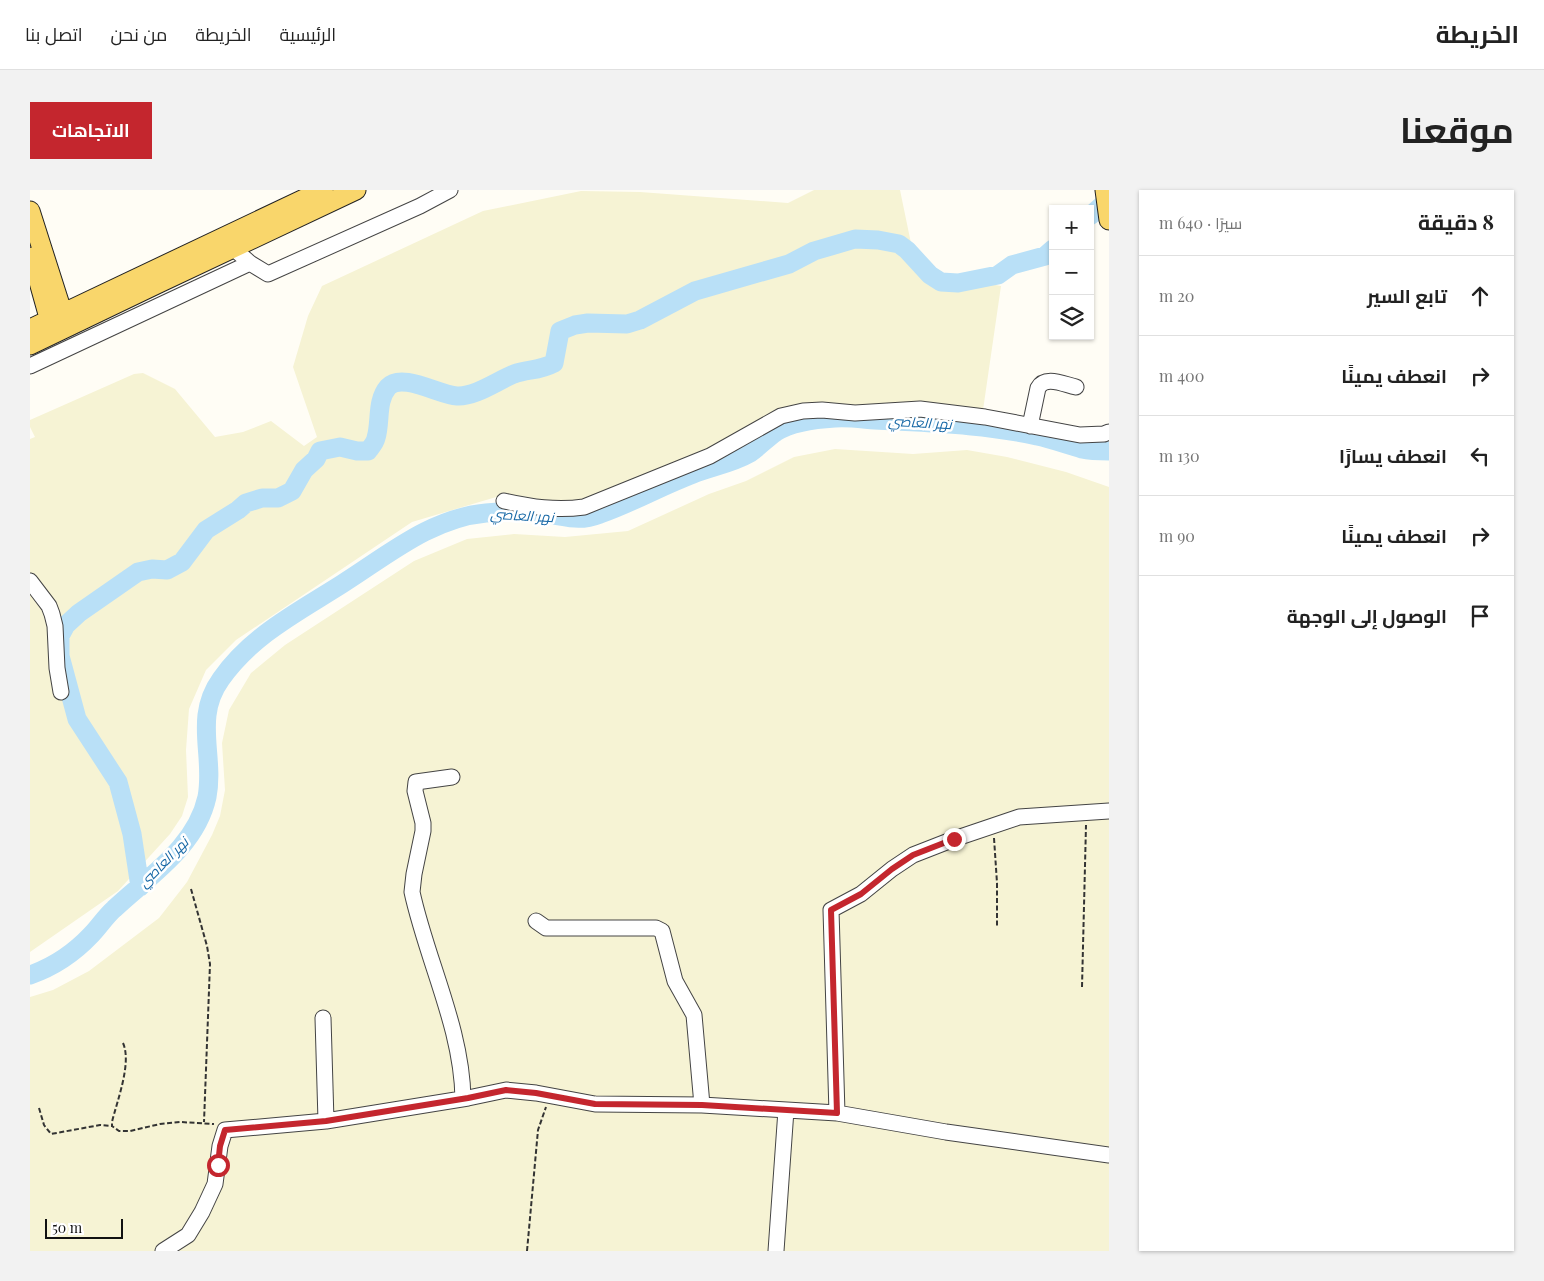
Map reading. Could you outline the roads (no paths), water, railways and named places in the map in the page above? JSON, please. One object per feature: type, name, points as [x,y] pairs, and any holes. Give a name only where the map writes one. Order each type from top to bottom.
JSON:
[{"type":"main road","points":[[30,330],[58,324],[233,248],[356,190]]},
{"type":"main road","points":[[1105,190],[1108,216]]},
{"type":"main road","points":[[30,345],[58,324],[311,192]]},
{"type":"main road","points":[[30,211],[58,324]]},
{"type":"main road","points":[[30,251],[58,324]]},
{"type":"street","points":[[233,248],[250,263],[268,274],[420,206],[450,190]]},
{"type":"street","points":[[30,366],[250,263]]},
{"type":"street","points":[[1030,426],[1038,388],[1041,383],[1047,380],[1076,387]]},
{"type":"street","points":[[504,501],[562,510],[584,507],[710,456],[781,416],[803,411],[822,410],[855,413],[920,409],[951,412],[1080,435],[1109,432]]},
{"type":"street","points":[[30,581],[49,606],[52,614],[55,626],[56,668],[61,692]]},
{"type":"street","points":[[452,777],[416,782],[415,791],[423,823],[412,892],[459,1052],[463,1080],[463,1099]]},
{"type":"street","points":[[837,1113],[831,910],[861,894],[913,855],[994,826],[1020,817],[1109,811]]},
{"type":"street","points":[[536,922],[546,928],[656,928],[662,931],[675,981],[694,1015],[702,1105]]},
{"type":"street","points":[[323,1018],[326,1121]]},
{"type":"street","points":[[162,1251],[188,1235],[202,1212],[215,1184],[220,1146],[225,1130],[326,1121],[463,1099],[506,1090],[536,1093],[595,1104],[702,1105],[837,1113],[946,1132],[1109,1156]]},
{"type":"street","points":[[776,1251],[786,1110]]},
{"type":"waterway","points":[[1094,212],[1109,199]]},
{"type":"waterway","points":[[140,887],[132,834],[118,782],[77,719],[60,656],[60,636],[66,625],[79,613],[138,572],[152,569],[167,570],[182,562],[206,530],[246,503],[262,498],[278,498],[292,491],[304,470],[316,459],[320,451],[340,447],[357,451],[368,451],[375,440],[382,399],[388,387],[394,383],[402,382],[449,395],[464,396],[471,394],[514,374],[554,363],[560,331],[575,325],[588,323],[627,324],[640,320],[695,291],[789,264],[814,251],[855,239],[878,240],[899,244],[930,275],[941,282],[958,283],[998,275],[1012,265],[1045,256],[1052,250]]},
{"type":"waterway","name":"نهر العاصي","points":[[30,975],[55,964],[78,948],[111,912],[170,859],[193,831],[207,797],[209,781],[206,722],[208,708],[221,679],[233,663],[261,637],[293,615],[393,550],[428,530],[466,516],[494,512],[532,512],[586,518],[612,510],[700,471],[743,456],[753,451],[782,429],[797,423],[820,419],[850,418],[977,426],[1037,436],[1085,450],[1109,451]]}]
